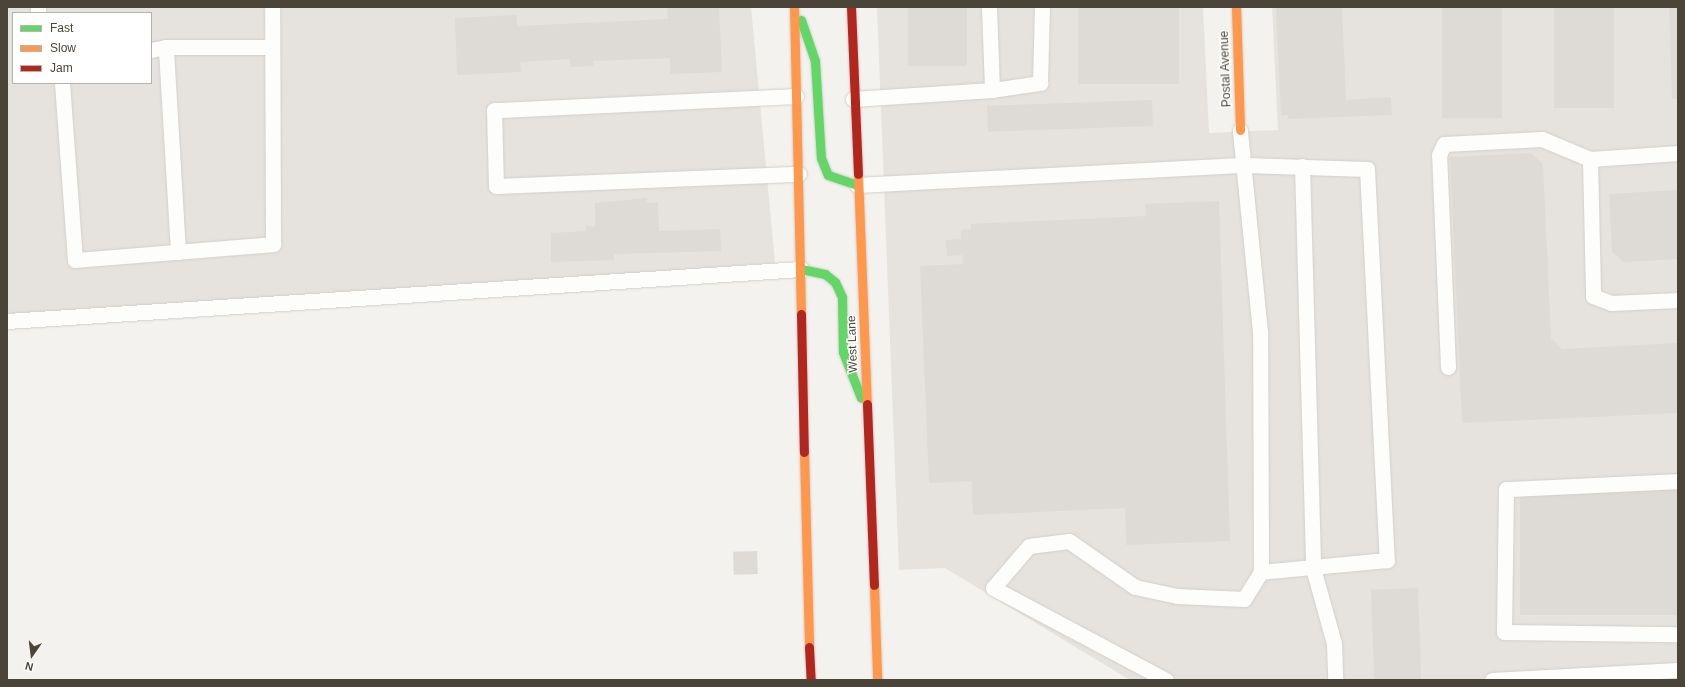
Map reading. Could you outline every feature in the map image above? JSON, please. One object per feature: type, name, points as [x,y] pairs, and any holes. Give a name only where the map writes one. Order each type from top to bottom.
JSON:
[{"type":"main road","points":[[795,7],[809,647],[811,680]]},
{"type":"main road","points":[[795,7],[815,61],[821,158],[828,175],[834,179],[857,185]]},
{"type":"main road","name":"West Lane","points":[[851,7],[853,99],[877,680]]},
{"type":"main road","name":"Postal Avenue","points":[[1236,7],[1240,130]]},
{"type":"main road","points":[[801,269],[825,274],[835,282],[842,297],[842,352],[867,412]]},
{"type":"lane","points":[[62,84],[75,260],[273,244],[272,7]]},
{"type":"lane","points":[[990,7],[992,90]]},
{"type":"lane","points":[[853,99],[992,90],[1040,83],[1042,7]]},
{"type":"lane","points":[[152,50],[166,47],[272,47]]},
{"type":"lane","points":[[166,47],[178,252]]},
{"type":"lane","points":[[796,96],[494,110],[496,186],[799,174]]},
{"type":"lane","points":[[1166,680],[993,588],[1029,546],[1070,541],[1135,587],[1178,596],[1244,599],[1261,572],[1260,332],[1245,165],[1240,130]]},
{"type":"lane","points":[[1448,367],[1439,155],[1444,144],[1542,139],[1590,159],[1678,153]]},
{"type":"lane","points":[[1590,159],[1594,296],[1611,303],[1678,300]]},
{"type":"lane","points":[[857,185],[1245,165],[1367,169],[1387,560],[1261,572]]},
{"type":"lane","points":[[1302,166],[1313,568],[1334,644],[1335,680]]},
{"type":"lane","points":[[7,321],[801,269]]},
{"type":"lane","points":[[1678,481],[1506,489],[1504,632],[1678,634]]},
{"type":"lane","points":[[1492,680],[1621,676],[1678,670]]},
{"type":"shaded area","points":[[7,7],[751,7],[775,263],[7,320]]},
{"type":"shaded area","points":[[877,7],[1203,7],[1209,133],[1278,130],[1272,7],[1678,7],[1678,680],[1130,680],[945,568],[899,570]]},
{"type":"building","points":[[667,7],[719,7],[722,72],[670,74],[670,58],[594,61],[593,66],[570,67],[570,59],[520,62],[521,72],[457,75],[455,18],[517,15],[517,26],[668,19]]},
{"type":"building","points":[[908,7],[967,7],[967,66],[908,66]]},
{"type":"building","points":[[1078,7],[1179,7],[1179,84],[1078,84]]},
{"type":"building","points":[[1276,7],[1342,7],[1346,100],[1391,97],[1392,115],[1288,119],[1288,115],[1281,116]]},
{"type":"building","points":[[1442,7],[1502,7],[1502,118],[1442,118]]},
{"type":"building","points":[[1554,7],[1614,7],[1614,108],[1554,108]]},
{"type":"building","points":[[1669,7],[1678,7],[1678,99],[1672,99]]},
{"type":"building","points":[[1152,100],[1153,126],[988,132],[987,106]]},
{"type":"building","points":[[1530,153],[1543,164],[1551,338],[1562,349],[1678,343],[1678,413],[1462,423],[1450,157]]},
{"type":"building","points":[[1678,190],[1678,259],[1624,262],[1612,252],[1609,194]]},
{"type":"building","points":[[647,198],[646,203],[658,202],[659,231],[720,229],[721,251],[614,254],[614,260],[551,262],[551,233],[586,231],[586,226],[595,226],[595,203]]},
{"type":"building","points":[[1219,201],[1230,541],[1126,545],[1125,508],[973,515],[972,481],[929,483],[920,266],[963,264],[962,255],[947,256],[946,240],[961,239],[961,230],[971,229],[971,224],[1146,216],[1145,204]]},
{"type":"building","points":[[1520,485],[1678,485],[1678,615],[1520,615]]},
{"type":"building","points":[[757,551],[758,574],[734,575],[733,552]]},
{"type":"building","points":[[1418,588],[1421,680],[1374,680],[1371,590]]},
{"type":"traffic: fast","points":[[801,20],[815,61],[821,158],[828,175],[857,185]]},
{"type":"traffic: fast","points":[[801,269],[825,274],[835,282],[842,297],[843,352],[861,398]]},
{"type":"traffic: slow","points":[[794,7],[801,314]]},
{"type":"traffic: slow","points":[[1236,7],[1240,130]]},
{"type":"traffic: slow","points":[[858,174],[867,404]]},
{"type":"traffic: slow","points":[[804,452],[809,647]]},
{"type":"traffic: slow","points":[[874,585],[876,645]]},
{"type":"traffic: slow","points":[[876,645],[877,680]]},
{"type":"traffic: jam","points":[[851,7],[858,174]]},
{"type":"traffic: jam","points":[[801,314],[804,452]]},
{"type":"traffic: jam","points":[[867,404],[874,585]]},
{"type":"traffic: jam","points":[[809,647],[811,680]]}]
